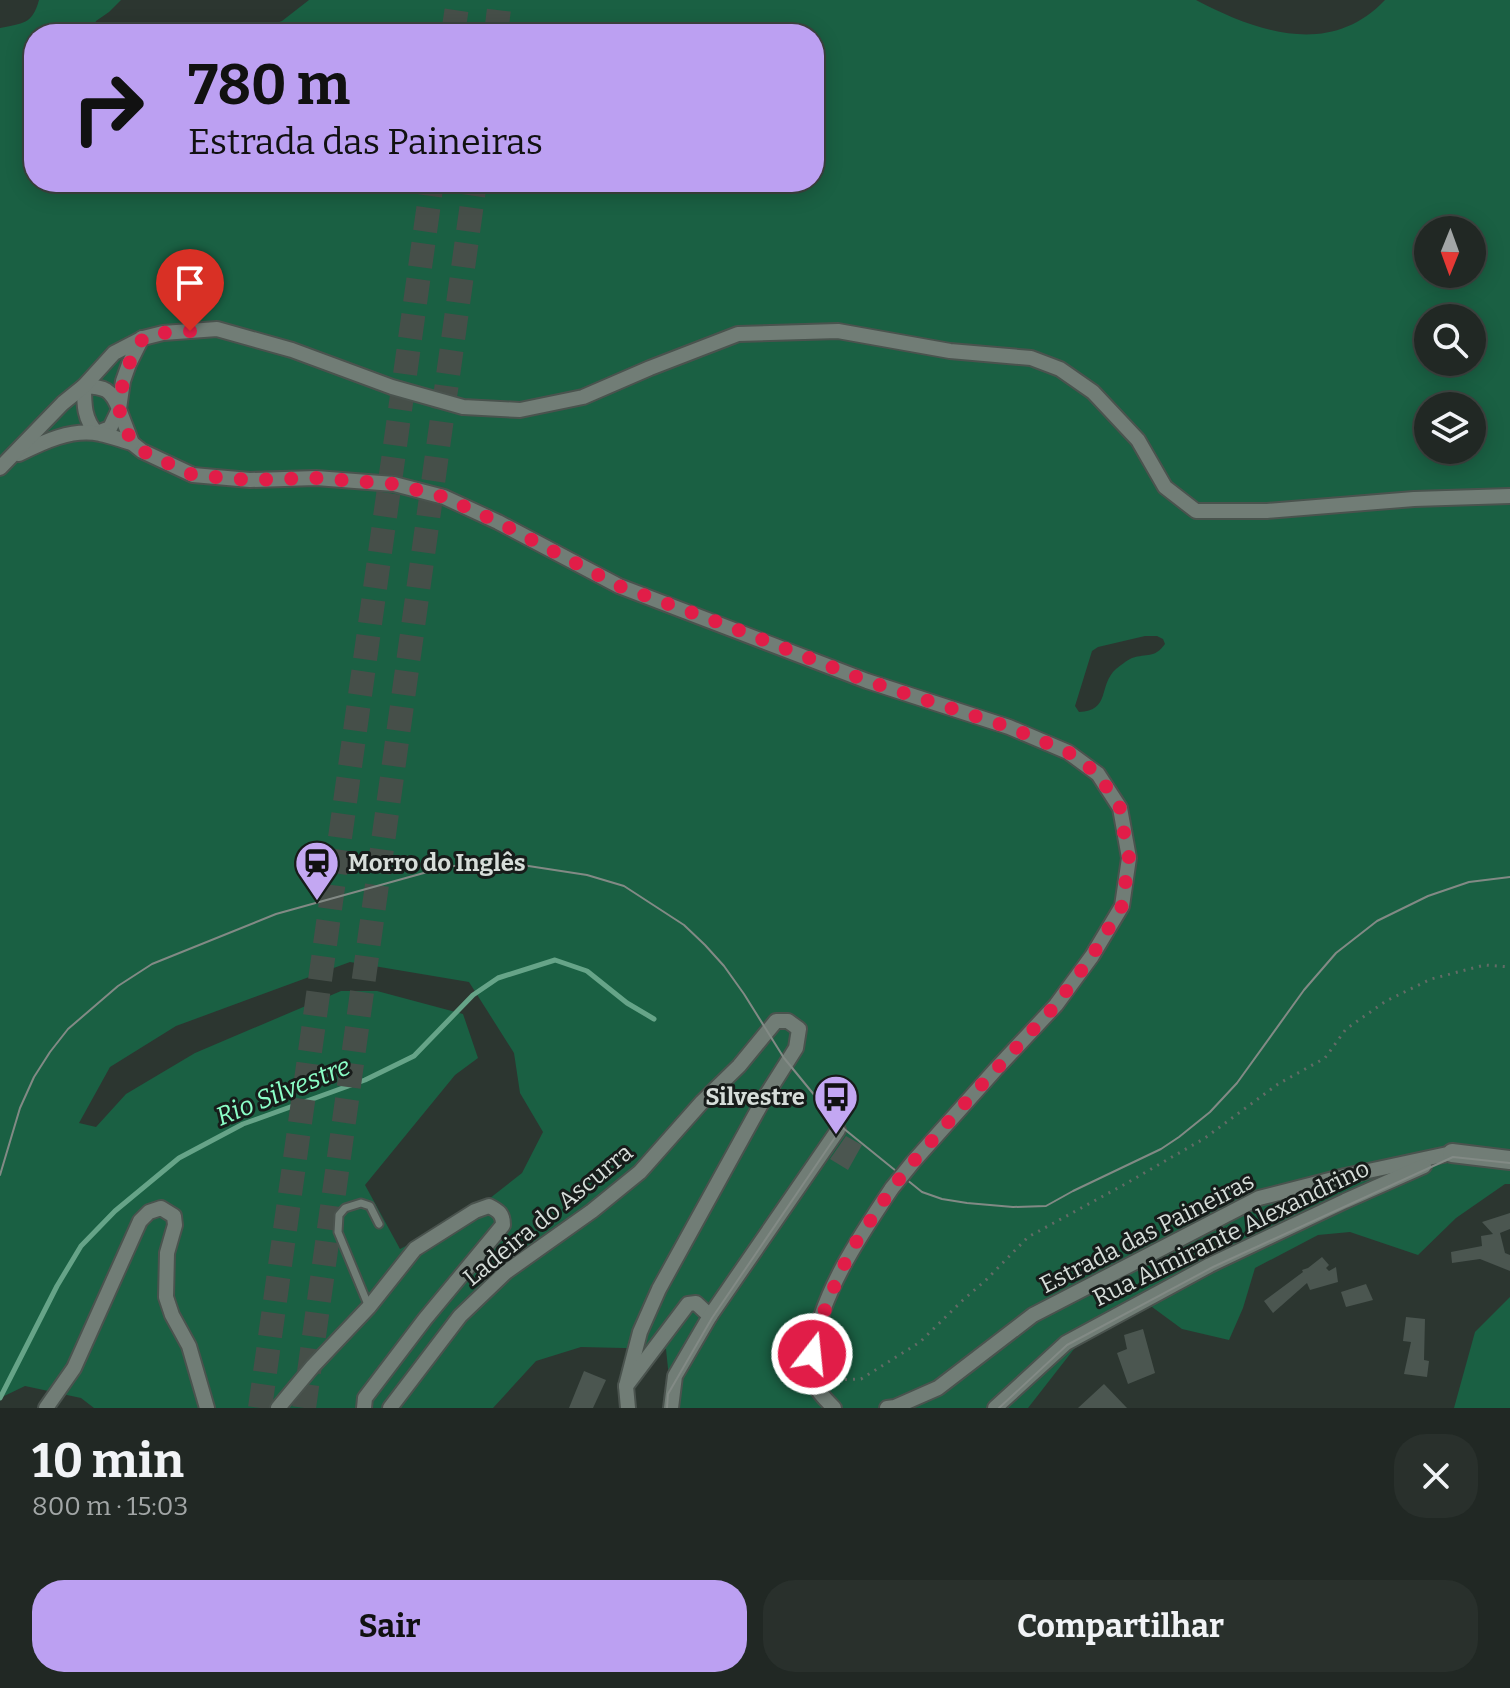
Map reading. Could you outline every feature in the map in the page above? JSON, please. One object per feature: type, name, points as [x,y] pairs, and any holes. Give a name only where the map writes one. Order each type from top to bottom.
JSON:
[{"type":"street","points":[[6,463],[114,353],[143,338],[163,333],[217,329],[292,350],[392,387],[463,407],[520,410],[583,397],[738,334],[838,331],[950,351],[1031,358],[1060,369],[1093,392],[1138,440],[1165,487],[1196,511],[1267,511],[1414,499],[1510,496]]},
{"type":"street","points":[[97,433],[110,428],[119,409],[129,364],[143,338]]},
{"type":"street","points":[[84,386],[97,387],[114,396],[132,443]]},
{"type":"street","points":[[84,386],[85,413],[97,433]]},
{"type":"street","points":[[6,463],[45,441],[76,433],[97,433],[132,443],[142,451],[193,475],[250,480],[316,478],[394,484],[444,497],[619,586],[867,681],[1009,727],[1068,752],[1098,774],[1120,808],[1129,858],[1122,906],[1092,956],[1056,1005],[913,1162],[851,1250],[814,1337],[809,1372],[820,1394],[834,1408]]},
{"type":"street","name":"Ladeira do Ascurra","points":[[390,1408],[460,1316],[506,1272],[592,1211],[640,1172],[702,1102],[739,1066],[776,1021],[788,1021],[799,1029],[796,1048],[765,1097],[659,1289],[640,1332],[626,1386]]},
{"type":"street","points":[[671,1408],[675,1376],[710,1316],[838,1130]]},
{"type":"street","points":[[1452,1153],[1510,1160]]},
{"type":"street","name":"Estrada das Paineiras","points":[[887,1408],[938,1388],[1033,1315],[1259,1198],[1452,1153]]},
{"type":"street","name":"Rua Almirante Alexandrino","points":[[995,1408],[1066,1343],[1210,1265],[1452,1153]]},
{"type":"street","name":"Ladeira do Ascurra","points":[[278,1408],[369,1307],[415,1249],[482,1208],[489,1206],[497,1210],[503,1217],[503,1225],[425,1319],[365,1398],[364,1408]]},
{"type":"street","points":[[46,1408],[74,1368],[140,1221],[149,1212],[161,1208],[174,1216],[175,1225],[167,1253],[166,1297],[189,1346],[207,1408]]},
{"type":"street","points":[[628,1408],[626,1386],[688,1304],[696,1303],[710,1316]]},
{"type":"lane","points":[[369,1307],[338,1232],[339,1215],[345,1208],[361,1203],[370,1206],[379,1224]]},
{"type":"path","points":[[813,1380],[861,1379],[920,1342],[1028,1237],[1205,1138],[1278,1084],[1325,1058],[1346,1029],[1386,1001],[1431,979],[1485,965],[1510,967]]},
{"type":"green space","points":[[39,0],[121,0],[95,24],[24,24],[24,192],[824,192],[824,24],[274,24],[309,0],[1196,0],[1219,12],[1268,29],[1293,34],[1317,34],[1341,29],[1364,18],[1385,0],[1510,0],[1510,1184],[1505,1184],[1456,1218],[1418,1255],[1350,1232],[1318,1235],[1255,1268],[1229,1340],[1182,1329],[1148,1304],[1081,1340],[1028,1408],[668,1408],[670,1388],[666,1349],[581,1347],[536,1361],[493,1408],[94,1408],[81,1398],[25,1386],[0,1398],[0,28],[30,19]],"holes":[[[1145,636],[1157,636],[1165,644],[1154,654],[1132,658],[1116,669],[1096,707],[1079,712],[1075,706],[1092,651]],[[350,962],[469,982],[514,1053],[520,1093],[543,1132],[522,1173],[471,1213],[400,1249],[365,1185],[455,1075],[478,1058],[463,1014],[377,991],[341,991],[195,1053],[126,1094],[96,1127],[79,1123],[110,1067],[176,1026]]]},
{"type":"green space","points":[[1510,1297],[1510,1408],[1454,1408],[1475,1332]]},
{"type":"building","points":[[846,1136],[862,1145],[848,1170],[830,1159]]},
{"type":"building","points":[[1510,1213],[1510,1229],[1500,1233],[1505,1253],[1510,1255],[1510,1271],[1480,1259],[1452,1263],[1451,1252],[1482,1246],[1481,1236],[1493,1234],[1482,1222]]},
{"type":"building","points":[[1322,1257],[1329,1265],[1326,1268],[1329,1271],[1336,1267],[1338,1282],[1310,1290],[1307,1283],[1273,1313],[1264,1301]]},
{"type":"building","points":[[1366,1284],[1373,1300],[1346,1307],[1341,1292]]},
{"type":"building","points":[[1406,1317],[1425,1319],[1424,1360],[1429,1361],[1427,1377],[1404,1374],[1411,1342],[1403,1341]]},
{"type":"building","points":[[1143,1329],[1155,1373],[1128,1384],[1117,1353],[1127,1349],[1124,1335]]},
{"type":"building","points":[[584,1371],[606,1380],[593,1408],[569,1408]]},
{"type":"building","points":[[1104,1384],[1127,1408],[1078,1408]]},
{"type":"waterway","name":"Rio Silvestre","points":[[0,1398],[81,1246],[115,1211],[179,1158],[243,1124],[365,1080],[414,1056],[473,995],[498,978],[555,960],[587,971],[627,1003],[654,1019]]},
{"type":"tunnel","points":[[454,24],[458,0]]},
{"type":"tunnel","points":[[497,24],[500,0]]},
{"type":"tunnel","points":[[260,1408],[431,192]]},
{"type":"tunnel","points":[[304,1408],[474,192]]},
{"type":"tram line","points":[[0,1175],[20,1108],[50,1052],[68,1029],[118,986],[152,964],[276,914],[449,866],[522,865],[587,875],[624,886],[684,925],[724,966],[784,1058],[838,1124],[922,1192],[967,1203],[1046,1206],[1161,1149],[1210,1112],[1237,1083],[1304,990],[1336,953],[1377,921],[1428,896],[1469,882],[1510,877]]},
{"type":"tram line","points":[[667,1408],[668,1394],[712,1318],[836,1136]]},
{"type":"tram line","points":[[999,1408],[1067,1345],[1213,1267],[1453,1157],[1510,1163]]},
{"type":"place","name":"Morro do Inglês","points":[[317,902]]},
{"type":"place","name":"Silvestre","points":[[836,1136]]},
{"type":"route","points":[[190,331],[143,338],[129,364],[119,409],[132,443],[142,451],[193,475],[250,480],[316,478],[394,484],[444,497],[619,586],[867,681],[1009,727],[1068,752],[1098,774],[1120,808],[1129,858],[1122,906],[1092,956],[1056,1005],[892,1188],[851,1250],[814,1337],[812,1354]]}]
